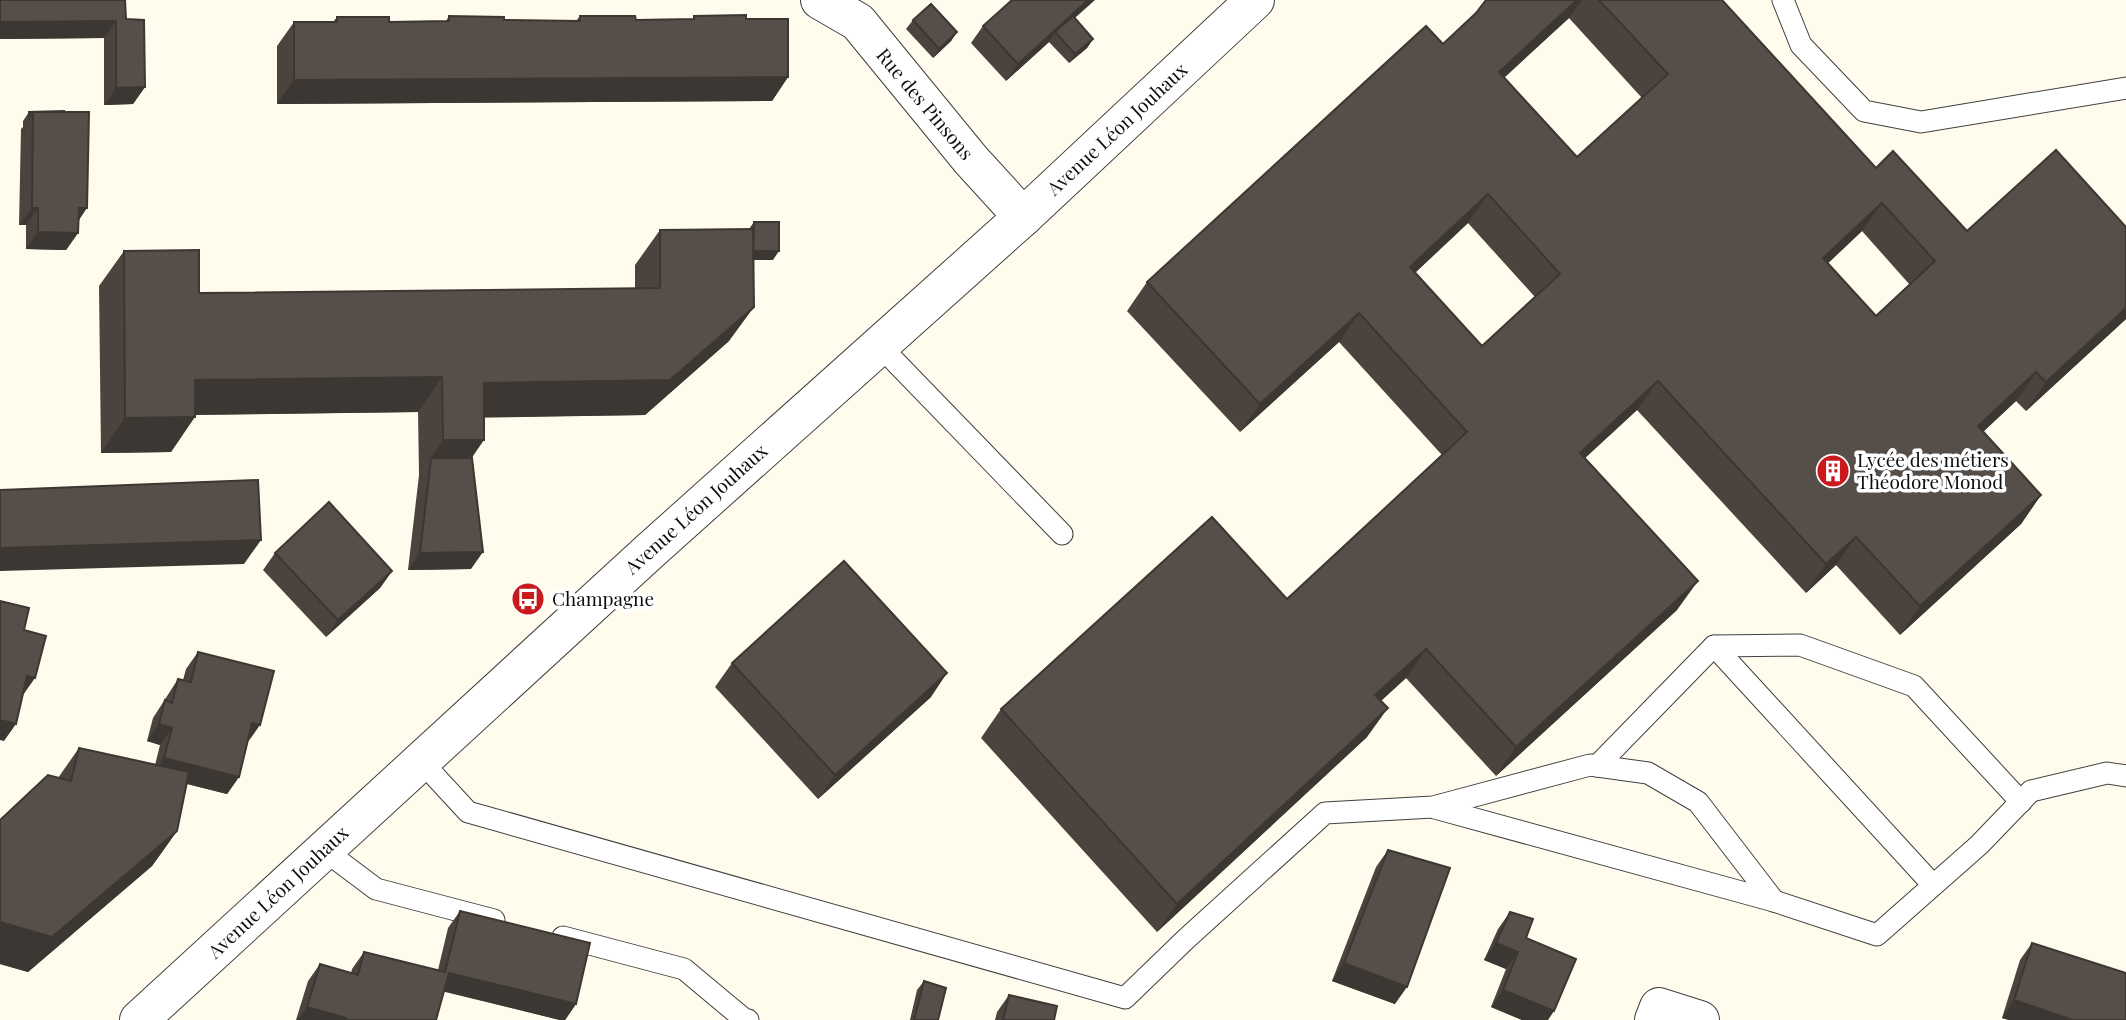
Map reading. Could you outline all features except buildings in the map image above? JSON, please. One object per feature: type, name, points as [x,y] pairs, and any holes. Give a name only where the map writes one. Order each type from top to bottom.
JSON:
[{"type":"street","name":"Rue des Pinsons","points":[[820,0],[858,22],[971,160],[1023,218]]},
{"type":"street","name":"Avenue Léon Jouhaux","points":[[138,1020],[650,550],[1023,218],[1255,0]]},
{"type":"street","points":[[1656,1013],[1700,1020]]},
{"type":"lane","points":[[1783,0],[1801,45],[1864,111],[1920,122],[2126,88]]},
{"type":"lane","points":[[880,346],[1062,534]]},
{"type":"lane","points":[[1597,766],[1714,646],[1800,645],[1914,686],[2021,802]]},
{"type":"lane","points":[[1714,646],[1933,886]]},
{"type":"lane","points":[[420,760],[468,812],[1125,998],[1325,813],[1433,807],[1590,765],[1648,773],[1698,802],[1774,901]]},
{"type":"lane","points":[[1433,807],[1774,901],[1877,935],[1979,845],[2031,792],[2107,773],[2126,776]]},
{"type":"lane","points":[[324,850],[376,889],[510,924]]},
{"type":"lane","points":[[537,931],[684,969],[748,1020]]},
{"type":"place","name":"Lycée des métiers Théodore Monod","points":[[1833,471]]},
{"type":"place","name":"Champagne","points":[[528,599]]}]
